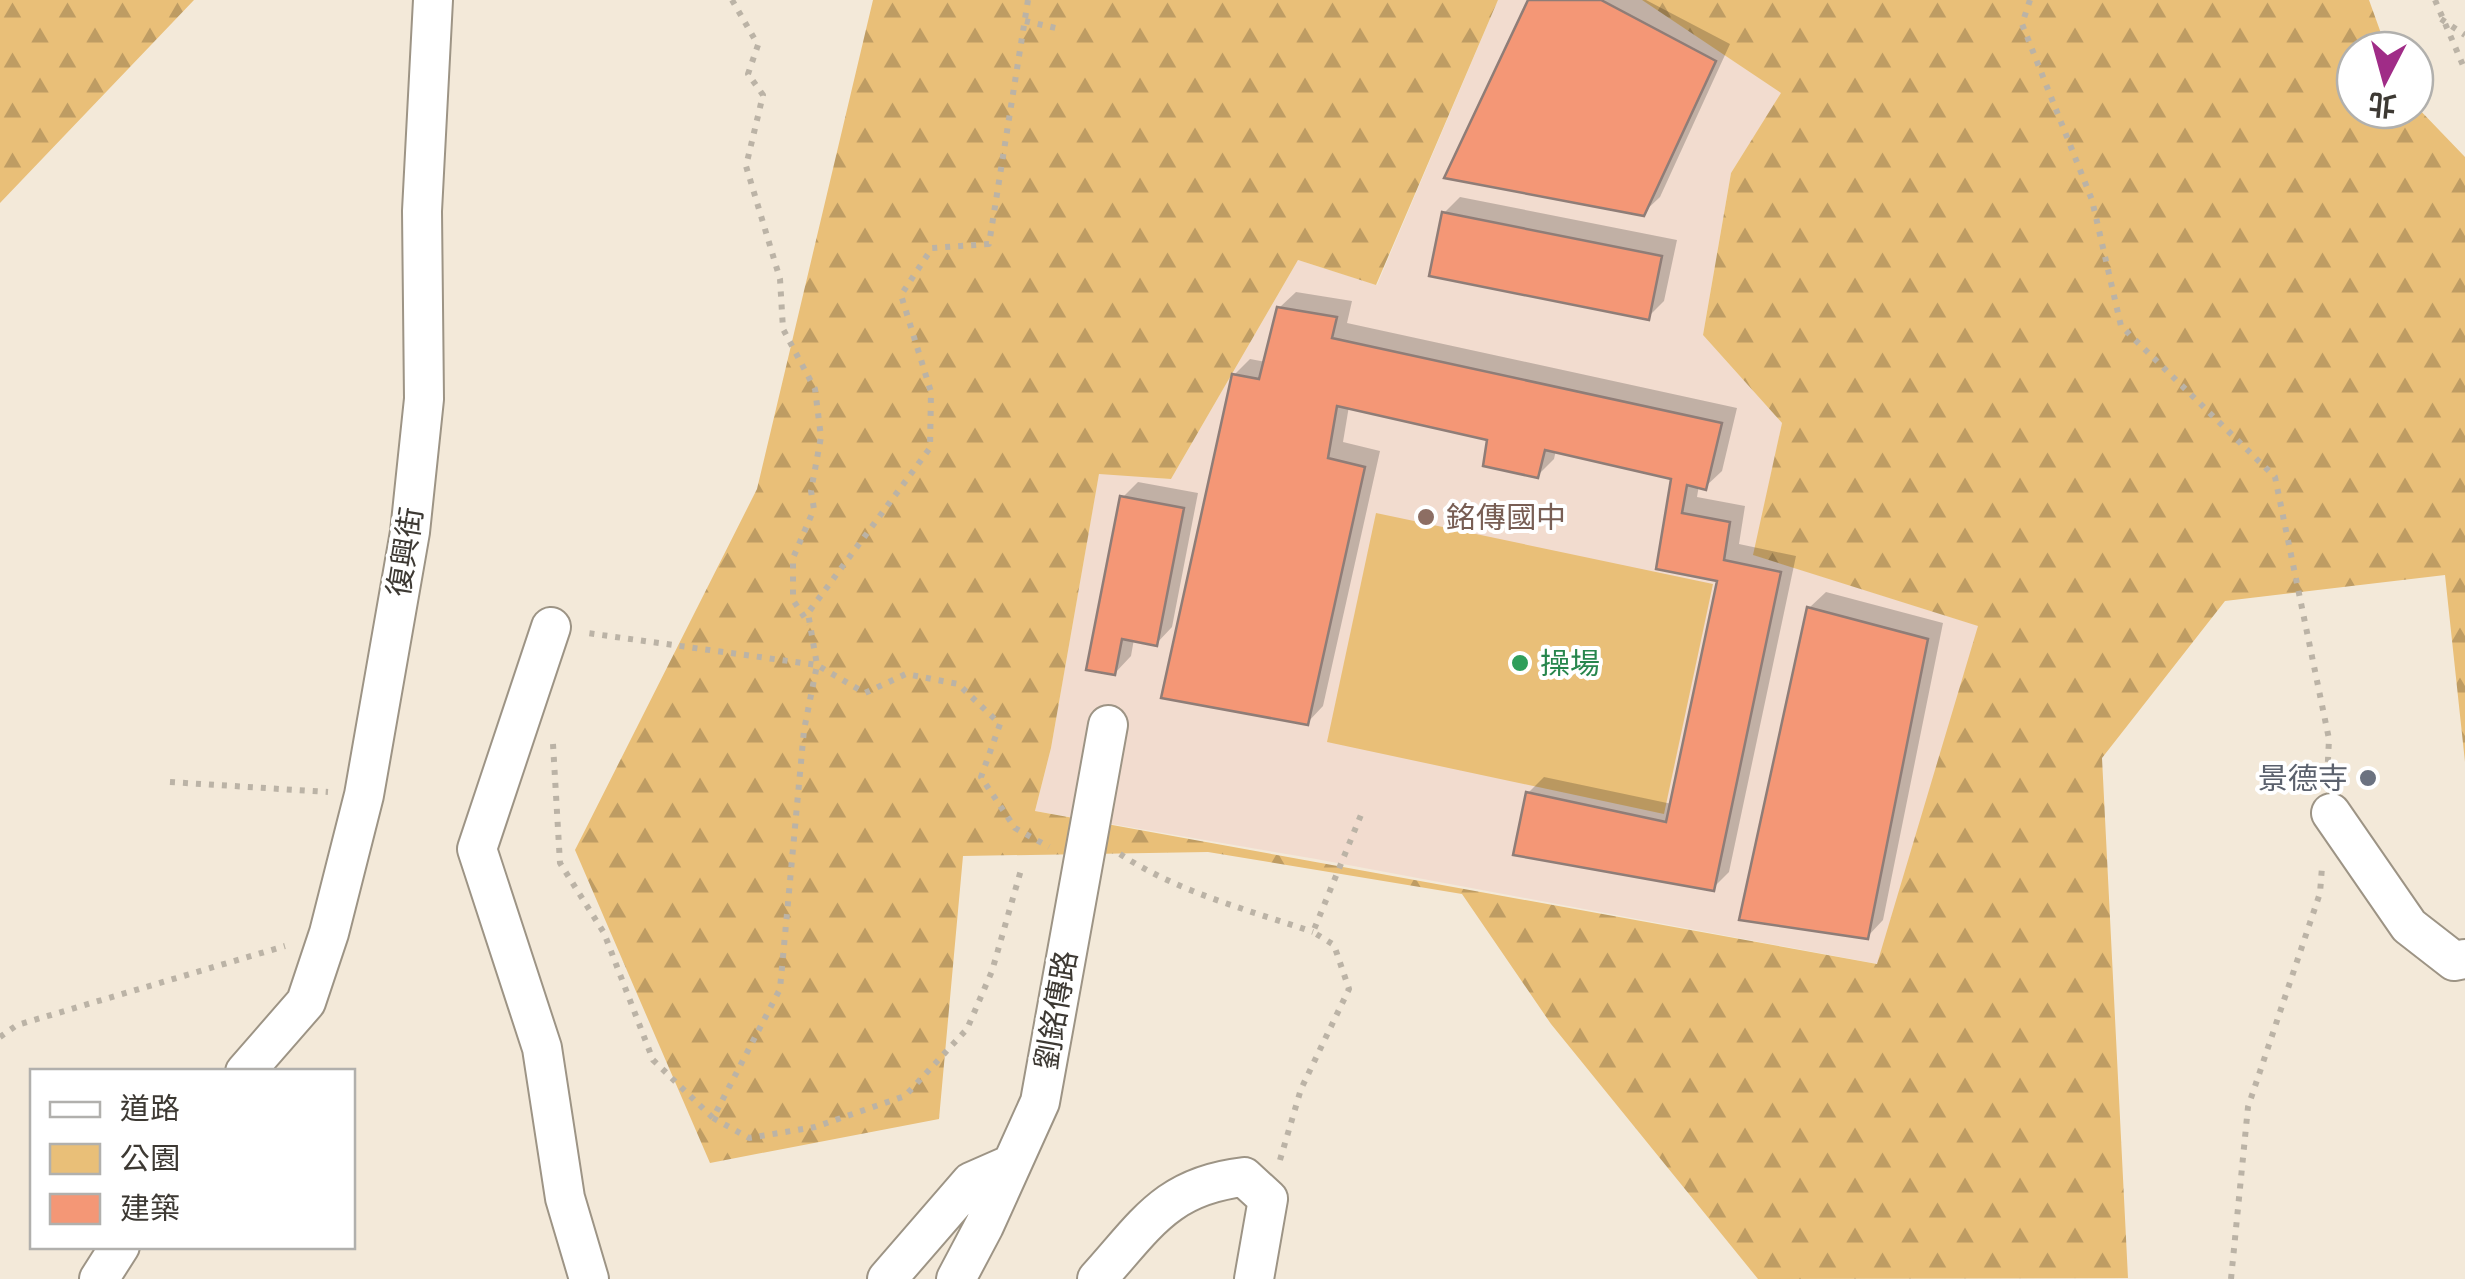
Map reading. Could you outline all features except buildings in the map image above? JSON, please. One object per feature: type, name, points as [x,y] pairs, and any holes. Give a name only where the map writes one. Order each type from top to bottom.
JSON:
[{"type":"street","name":"復興街","points":[[248,1069],[306,1002],[329,933],[364,794],[410,532],[424,399],[422,211],[433,0]]},
{"type":"street","points":[[551,627],[477,849],[542,1048],[565,1198],[589,1279]]},
{"type":"street","name":"劉銘傳路","points":[[956,1279],[1040,1102],[1108,725]]},
{"type":"street","points":[[2328,805],[2408,926],[2454,961],[2465,959]]},
{"type":"street","points":[[887,1279],[972,1182],[1012,1164]]},
{"type":"street","points":[[1097,1279],[1167,1203],[1210,1182],[1244,1178],[1268,1200],[1254,1279]]},
{"type":"street","points":[[100,1279],[118,1249]]},
{"type":"path","points":[[732,0],[758,45],[748,74],[763,96],[746,166],[780,279],[784,328],[814,389],[822,437],[811,490],[814,508],[793,558],[793,600],[811,627]]},
{"type":"path","points":[[713,1118],[780,988],[804,730],[817,665],[808,613],[930,448],[932,392],[901,296],[932,248],[990,244],[1028,0]]},
{"type":"path","points":[[2030,0],[2022,24],[2092,200],[2121,326],[2275,476],[2330,739],[2328,805]]},
{"type":"path","points":[[2436,0],[2465,70]]},
{"type":"path","points":[[2441,19],[2465,35]]},
{"type":"path","points":[[1025,21],[1056,28]]},
{"type":"path","points":[[551,627],[817,665],[865,692],[906,674],[958,684],[1000,724],[980,777],[1016,828],[1052,849]]},
{"type":"path","points":[[552,738],[560,863],[604,934],[653,1060],[713,1118],[749,1138],[814,1126],[905,1096],[967,1029],[992,971],[1021,870]]},
{"type":"path","points":[[170,782],[364,794]]},
{"type":"path","points":[[1313,932],[1363,810]]},
{"type":"path","points":[[1088,833],[1138,866],[1313,932],[1334,945],[1349,989],[1301,1090],[1268,1200]]},
{"type":"path","points":[[2231,1279],[2248,1108],[2320,894],[2322,855]]},
{"type":"path","points":[[0,1037],[16,1025],[329,933]]},
{"type":"shaded area","name":"銘傳國中","points":[[1498,0],[1642,0],[1782,93],[1731,173],[1703,335],[1782,423],[1754,555],[1979,626],[1878,964],[1035,811],[1051,748],[1099,473],[1171,479],[1298,260],[1377,285]]},
{"type":"green space","points":[[0,0],[194,0],[0,203]]},
{"type":"green space","points":[[873,0],[1498,0],[1376,285],[1298,260],[1171,479],[1099,474],[1051,748],[1035,811],[1877,964],[1978,626],[1753,555],[1782,423],[1703,335],[1731,173],[1781,93],[1642,0],[2369,0],[2380,30],[2335,30],[2335,130],[2435,130],[2435,126],[2465,157],[2465,762],[2445,575],[2225,601],[2102,758],[2128,1278],[1758,1279],[1551,1024],[1462,894],[1208,852],[963,856],[939,1119],[710,1163],[575,850],[757,489]]},
{"type":"green space","name":"操場","points":[[1376,513],[1713,584],[1664,814],[1327,742]]},
{"type":"place","name":"銘傳國中","points":[[1426,517]]},
{"type":"place","name":"操場","points":[[1520,663]]},
{"type":"place","name":"景德寺","points":[[2368,778]]}]
